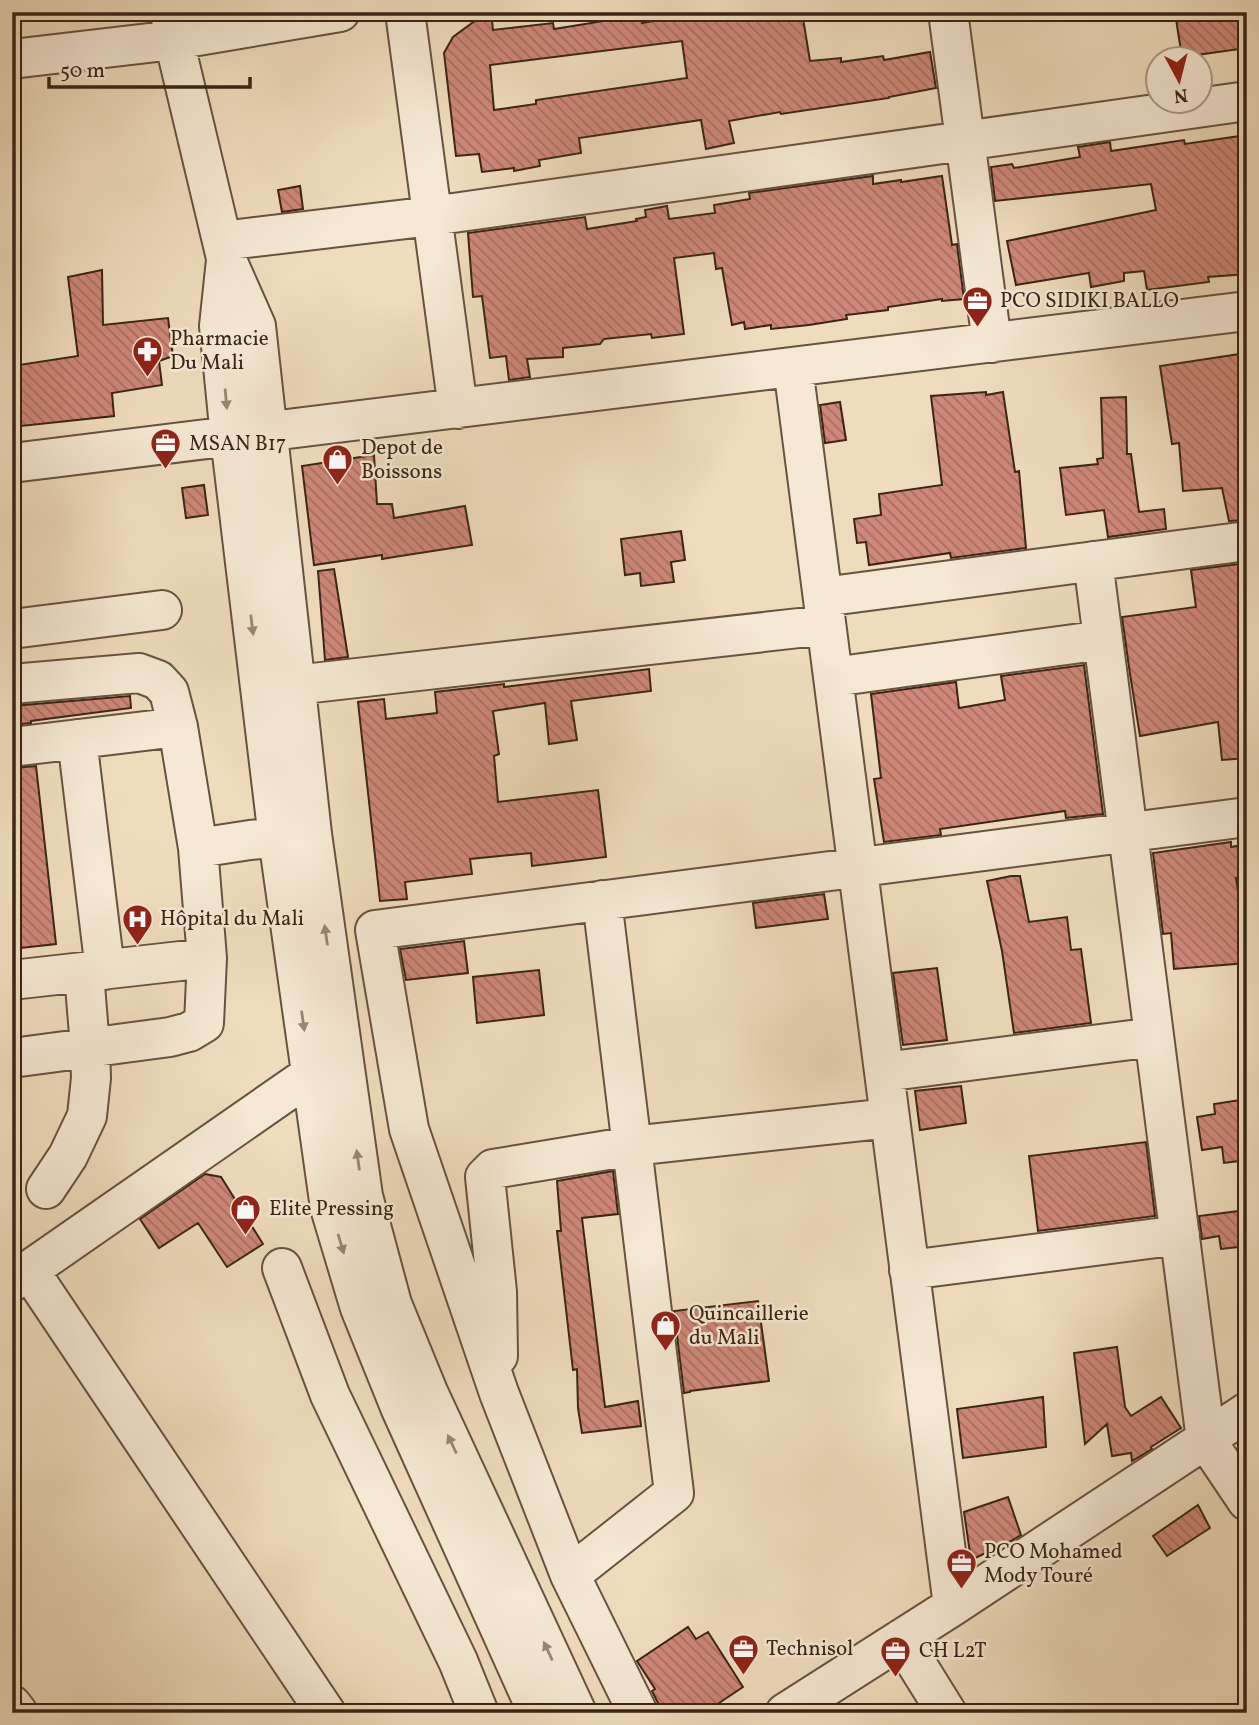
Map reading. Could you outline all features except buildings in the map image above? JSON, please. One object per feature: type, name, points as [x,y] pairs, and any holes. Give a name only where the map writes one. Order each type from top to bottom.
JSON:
[{"type":"street","points":[[12,59],[172,26],[340,12]]},
{"type":"street","points":[[405,12],[458,409]]},
{"type":"street","points":[[948,12],[992,343]]},
{"type":"street","points":[[172,26],[224,249],[256,326],[295,685],[295,836],[310,1075],[330,1208],[360,1308],[400,1407],[538,1713]]},
{"type":"street","points":[[224,249],[432,216],[1247,102]]},
{"type":"street","points":[[224,249],[219,326],[230,437],[295,836],[363,1196],[392,1304],[428,1392],[576,1713]]},
{"type":"street","points":[[12,463],[1247,311]]},
{"type":"street","points":[[793,368],[953,1606]]},
{"type":"street","points":[[295,685],[825,611],[1093,561],[1247,541]]},
{"type":"street","points":[[1093,561],[1206,1440],[1247,1501]]},
{"type":"street","points":[[12,629],[162,610]]},
{"type":"street","points":[[833,677],[1103,640]]},
{"type":"street","points":[[12,684],[139,673],[158,680],[169,692],[178,727],[198,848],[207,958],[204,1023],[189,1032],[170,1037],[12,1058]]},
{"type":"street","points":[[12,747],[178,727]]},
{"type":"street","points":[[46,1189],[68,1156],[87,1116],[91,1078],[94,971],[77,739]]},
{"type":"street","points":[[638,1713],[570,1575],[499,1393],[409,1129],[374,930],[1247,817]]},
{"type":"street","points":[[198,848],[295,836]]},
{"type":"street","points":[[570,1575],[674,1493],[602,900]]},
{"type":"street","points":[[12,980],[207,958]]},
{"type":"street","points":[[884,1072],[1154,1037]]},
{"type":"street","points":[[310,1075],[21,1276],[326,1713]]},
{"type":"street","points":[[485,1177],[493,1169],[632,1146],[890,1118]]},
{"type":"street","points":[[421,1163],[485,1177]]},
{"type":"street","points":[[485,1177],[497,1292],[499,1393]]},
{"type":"street","points":[[909,1269],[1180,1234]]},
{"type":"street","points":[[282,1268],[330,1395],[458,1661],[479,1713]]},
{"type":"street","points":[[785,1713],[1247,1412]]},
{"type":"street","points":[[901,1639],[947,1713]]},
{"type":"street","points":[[12,1704],[18,1713]]},
{"type":"place","name":"PCO SIDIKI BALLO","points":[[977,328]]},
{"type":"place","name":"Pharmacie Du Mali","points":[[147,378]]},
{"type":"place","name":"MSAN B17","points":[[166,471]]},
{"type":"place","name":"Depot de Boissons","points":[[338,487]]},
{"type":"place","name":"Hôpital du Mali","points":[[137,946]]},
{"type":"place","name":"Elite Pressing","points":[[246,1236]]},
{"type":"place","name":"Quincaillerie du Mali","points":[[666,1353]]},
{"type":"place","name":"PCO Mohamed Mody Touré","points":[[961,1591]]},
{"type":"place","name":"Technisol","points":[[743,1676]]},
{"type":"place","name":"CH L2T","points":[[896,1678]]}]
